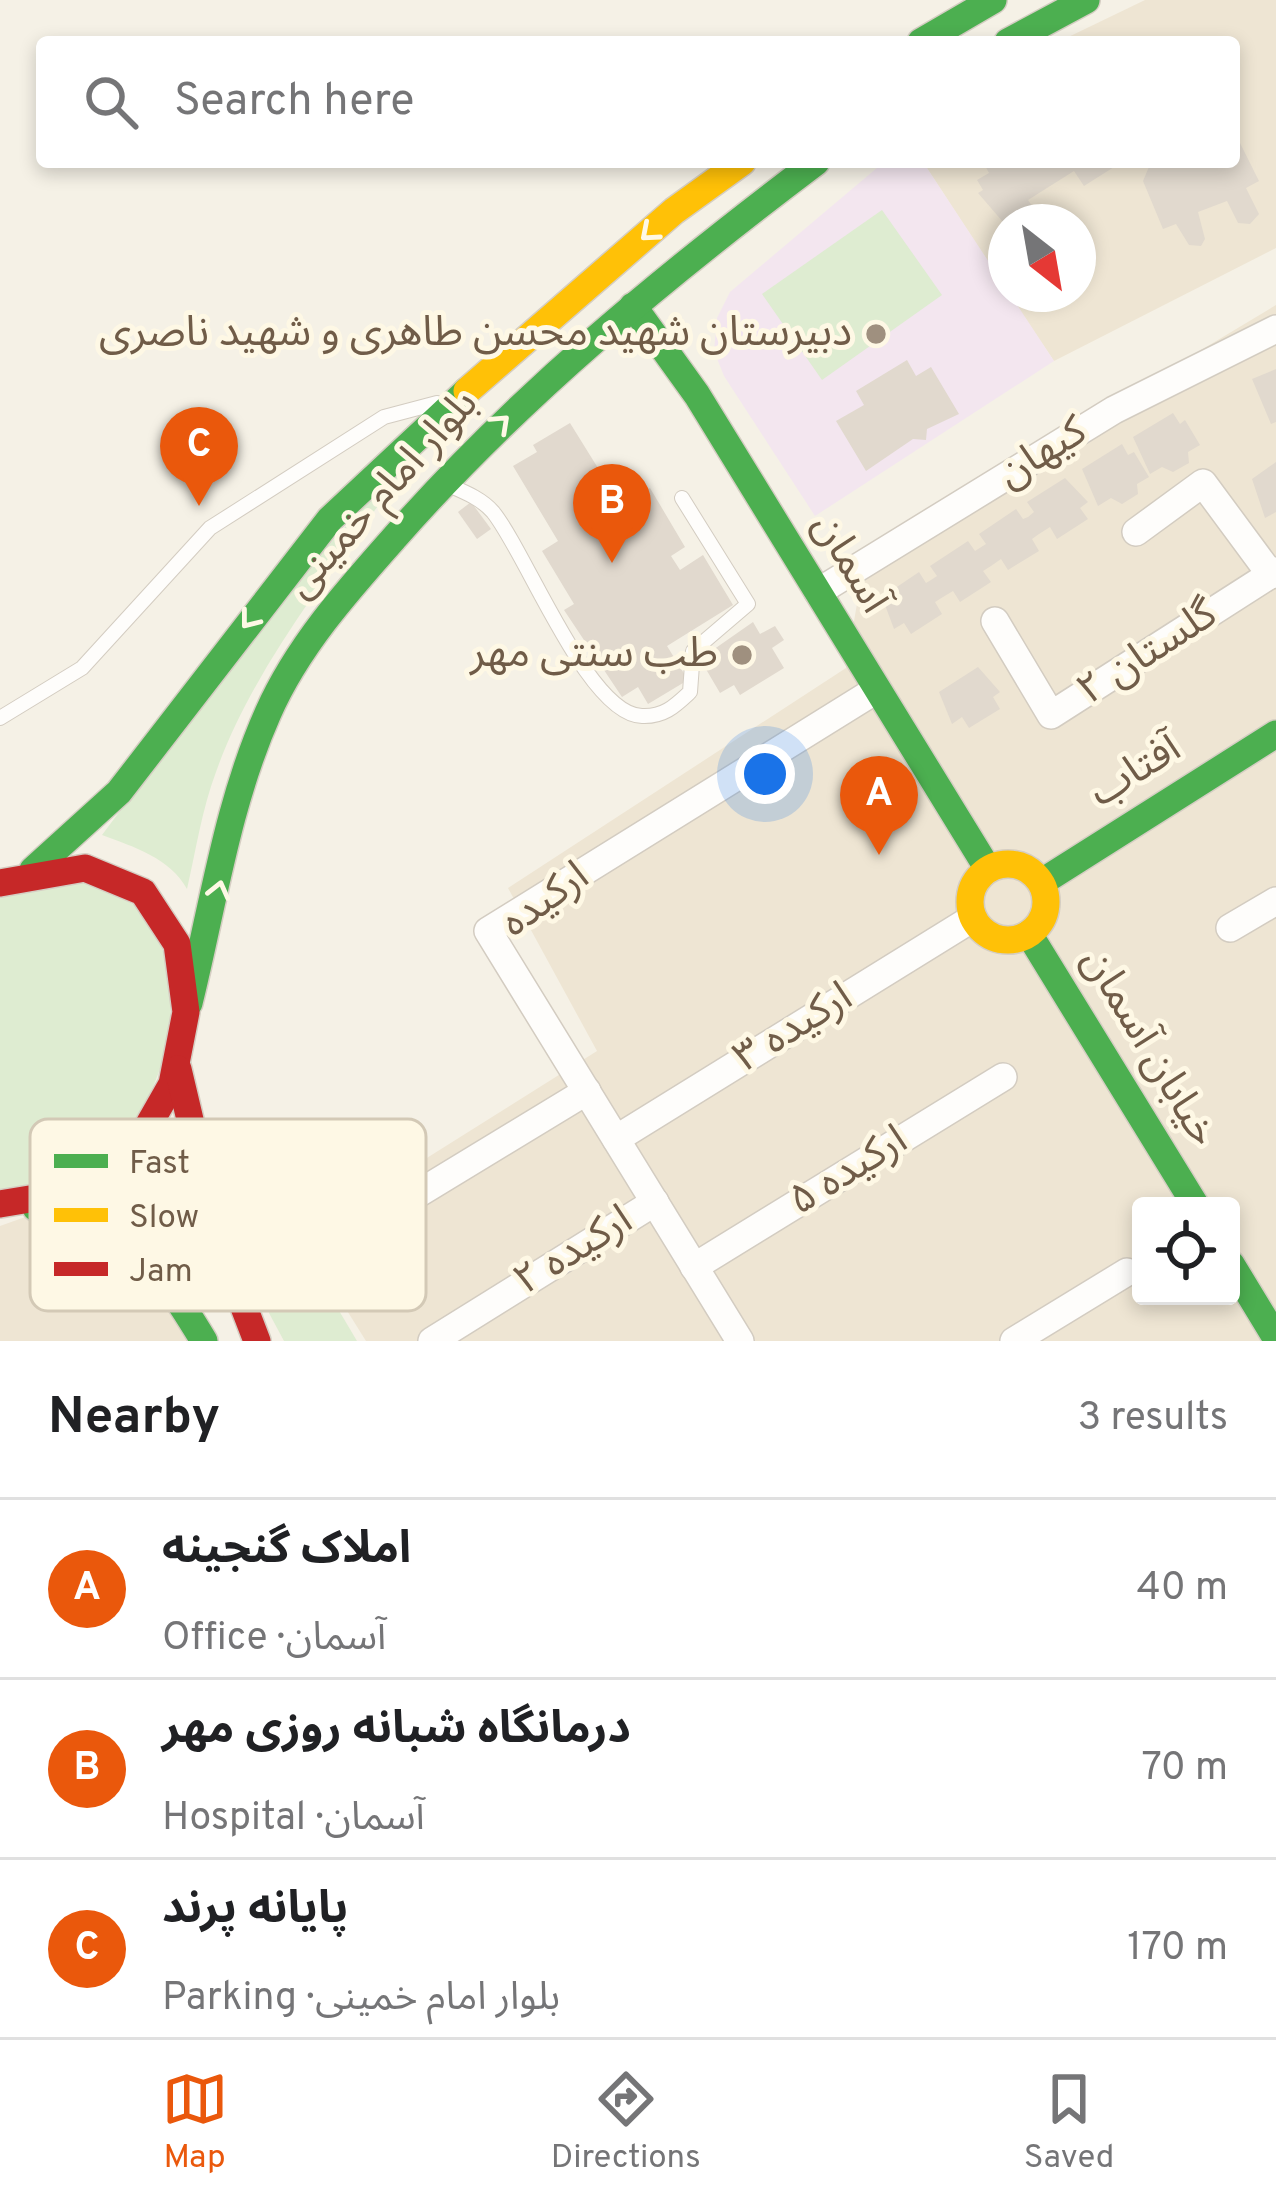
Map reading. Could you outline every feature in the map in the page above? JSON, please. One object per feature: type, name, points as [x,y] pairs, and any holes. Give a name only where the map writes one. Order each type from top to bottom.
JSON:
[{"type":"main road","points":[[931,36],[993,0]]},
{"type":"main road","points":[[1019,36],[1086,0]]},
{"type":"main road","name":"بلوار امام خمینی","points":[[33,869],[119,792],[330,519],[459,398],[674,211],[734,168]]},
{"type":"main road","name":"بلوار امام خمینی","points":[[178,1070],[189,1003],[242,787],[267,716],[299,655],[441,482],[633,306],[808,168]]},
{"type":"main road","name":"آسمان","points":[[633,306],[697,395],[988,869]]},
{"type":"main road","name":"آفتاب","points":[[1042,882],[1276,734]]},
{"type":"main road","points":[[1008,863],[1029,869],[1042,882],[1047,904],[1029,934],[1003,940],[986,933],[973,918],[974,883],[988,869],[1008,863]]},
{"type":"main road","points":[[0,883],[33,869],[74,866],[101,872],[157,902],[176,932],[189,1003]]},
{"type":"main road","name":"خیابان آسمان","points":[[1029,934],[1190,1197]]},
{"type":"main road","points":[[153,1119],[173,1090],[178,1070]]},
{"type":"main road","points":[[178,1070],[189,1119]]},
{"type":"main road","points":[[1240,1279],[1276,1338]]},
{"type":"main road","points":[[183,1311],[204,1341]]},
{"type":"main road","points":[[242,1311],[257,1341]]},
{"type":"street","name":"کیهان","points":[[818,592],[1114,410],[1276,329]]},
{"type":"street","points":[[1136,532],[1203,483],[1273,573]]},
{"type":"street","name":"گلستان ۲","points":[[995,621],[1052,716],[1273,573]]},
{"type":"street","name":"ارکیده","points":[[740,1341],[488,931],[877,690]]},
{"type":"street","points":[[1230,928],[1276,901]]},
{"type":"street","name":"ارکیده ۳","points":[[616,1139],[973,918]]},
{"type":"street","name":"ارکیده ۵","points":[[694,1267],[1003,1077]]},
{"type":"street","points":[[426,1189],[587,1091]]},
{"type":"street","name":"ارکیده ۲","points":[[432,1341],[655,1202]]},
{"type":"street","points":[[1014,1341],[1127,1272]]},
{"type":"lane","points":[[0,718],[82,668],[210,528],[384,417],[459,398]]},
{"type":"lane","points":[[441,482],[491,511],[580,660],[614,705],[638,717],[666,713],[690,692],[693,650],[748,604],[682,498]]},
{"type":"shaded area","points":[[1145,0],[1276,0],[1276,248],[1054,361],[1021,312],[1096,312],[1096,204],[988,204],[988,261],[927,168],[1240,168],[1240,36],[1070,36]]},
{"type":"shaded area","name":"دبیرستان شهید محسن طاهری و شهید ناصری","points":[[877,168],[927,168],[988,261],[988,312],[1022,312],[1054,361],[815,516],[724,376],[714,351],[717,318],[730,292]]},
{"type":"shaded area","points":[[1276,305],[1276,1341],[366,1341],[347,1311],[426,1311],[426,1158],[597,1051],[508,888],[846,668],[866,551]]},
{"type":"shaded area","points":[[30,1215],[30,1311],[180,1311],[206,1341],[0,1341],[0,1226]]},
{"type":"green space","points":[[882,210],[942,295],[822,380],[762,294]]},
{"type":"green space","points":[[424,442],[309,601],[256,686],[211,786],[187,889],[161,861],[102,835],[281,596]]},
{"type":"green space","points":[[74,879],[135,906],[157,934],[163,952],[170,1018],[164,1056],[135,1119],[30,1119],[30,1187],[0,1190],[0,896]]},
{"type":"green space","points":[[339,1311],[357,1341],[284,1341],[269,1313]]},
{"type":"building","points":[[1240,143],[1259,181],[1246,188],[1259,214],[1250,224],[1238,223],[1227,201],[1198,212],[1205,239],[1201,246],[1189,245],[1176,224],[1163,229],[1143,181],[1148,168],[1240,168]]},
{"type":"building","points":[[986,168],[1112,168],[1084,186],[1074,171],[1028,200],[1031,204],[988,205],[978,193],[983,190],[977,180],[989,173]]},
{"type":"building","points":[[907,360],[916,376],[931,367],[959,414],[927,429],[926,440],[913,439],[866,471],[836,421],[864,405],[856,391]]},
{"type":"building","points":[[1276,369],[1276,422],[1271,424],[1252,379]]},
{"type":"building","points":[[1173,413],[1180,424],[1185,420],[1200,445],[1188,452],[1189,463],[1173,472],[1162,467],[1150,474],[1133,437]]},
{"type":"building","points":[[570,423],[606,481],[616,475],[625,491],[631,487],[636,496],[650,488],[685,547],[671,556],[680,570],[703,555],[733,605],[667,646],[688,680],[648,704],[638,687],[622,697],[564,610],[574,604],[542,551],[558,541],[513,466],[537,452],[533,445]]},
{"type":"building","points":[[1122,444],[1128,455],[1134,452],[1149,477],[1137,484],[1138,494],[1122,504],[1111,498],[1098,506],[1082,469]]},
{"type":"building","points":[[1276,462],[1276,512],[1265,518],[1252,479]]},
{"type":"building","points":[[1065,478],[1088,502],[1080,508],[1088,519],[1057,539],[1050,527],[1039,534],[1032,539],[1039,551],[1008,570],[1001,559],[983,571],[991,582],[960,602],[953,591],[935,602],[942,614],[911,634],[904,623],[894,629],[882,597],[919,572],[926,583],[931,580],[937,576],[930,566],[968,541],[975,551],[986,544],[979,534],[1016,509],[1023,519],[1028,517],[1034,512],[1027,502]]},
{"type":"building","points":[[471,502],[491,529],[477,539],[458,512]]},
{"type":"building","name":"طب سنتی مهر","points":[[753,622],[760,634],[775,626],[784,640],[772,648],[784,668],[740,695],[734,685],[720,693],[700,659]]},
{"type":"building","points":[[978,667],[1000,692],[993,697],[1000,709],[969,728],[962,717],[952,724],[939,692]]},
{"type":"traffic: fast","points":[[931,36],[993,0]]},
{"type":"traffic: fast","points":[[1019,36],[1086,0]]},
{"type":"traffic: fast","points":[[189,1003],[231,820],[254,748],[293,665],[324,620],[443,485],[543,386],[649,293],[808,168]]},
{"type":"traffic: fast","points":[[633,306],[697,395],[988,869]]},
{"type":"traffic: fast","points":[[33,870],[119,792],[330,519],[467,391]]},
{"type":"traffic: fast","points":[[1042,882],[1276,734]]},
{"type":"traffic: fast","points":[[1029,934],[1190,1197]]},
{"type":"traffic: fast","points":[[1240,1279],[1276,1338]]},
{"type":"traffic: fast","points":[[184,1311],[204,1341]]},
{"type":"traffic: slow","points":[[467,391],[674,211],[734,168]]},
{"type":"traffic: slow","points":[[1008,864],[1035,875],[1046,902],[1035,929],[1008,940],[981,929],[970,902],[981,875],[1008,864]]},
{"type":"traffic: jam","points":[[0,883],[85,868],[143,892],[177,944],[186,1012],[172,1084],[152,1119]]},
{"type":"traffic: jam","points":[[178,1069],[190,1119]]},
{"type":"traffic: jam","points":[[0,1204],[30,1199]]},
{"type":"traffic: jam","points":[[245,1311],[257,1341]]},
{"type":"place","name":"دبیرستان شهید محسن طاهری و شهید ناصری","points":[[876,334]]},
{"type":"place","name":"پایانه پرند","points":[[199,506]]},
{"type":"place","name":"درمانگاه شبانه روزی مهر","points":[[612,563]]},
{"type":"place","name":"طب سنتی مهر","points":[[742,655]]},
{"type":"place","name":"املاک گنجینه","points":[[879,855]]}]
